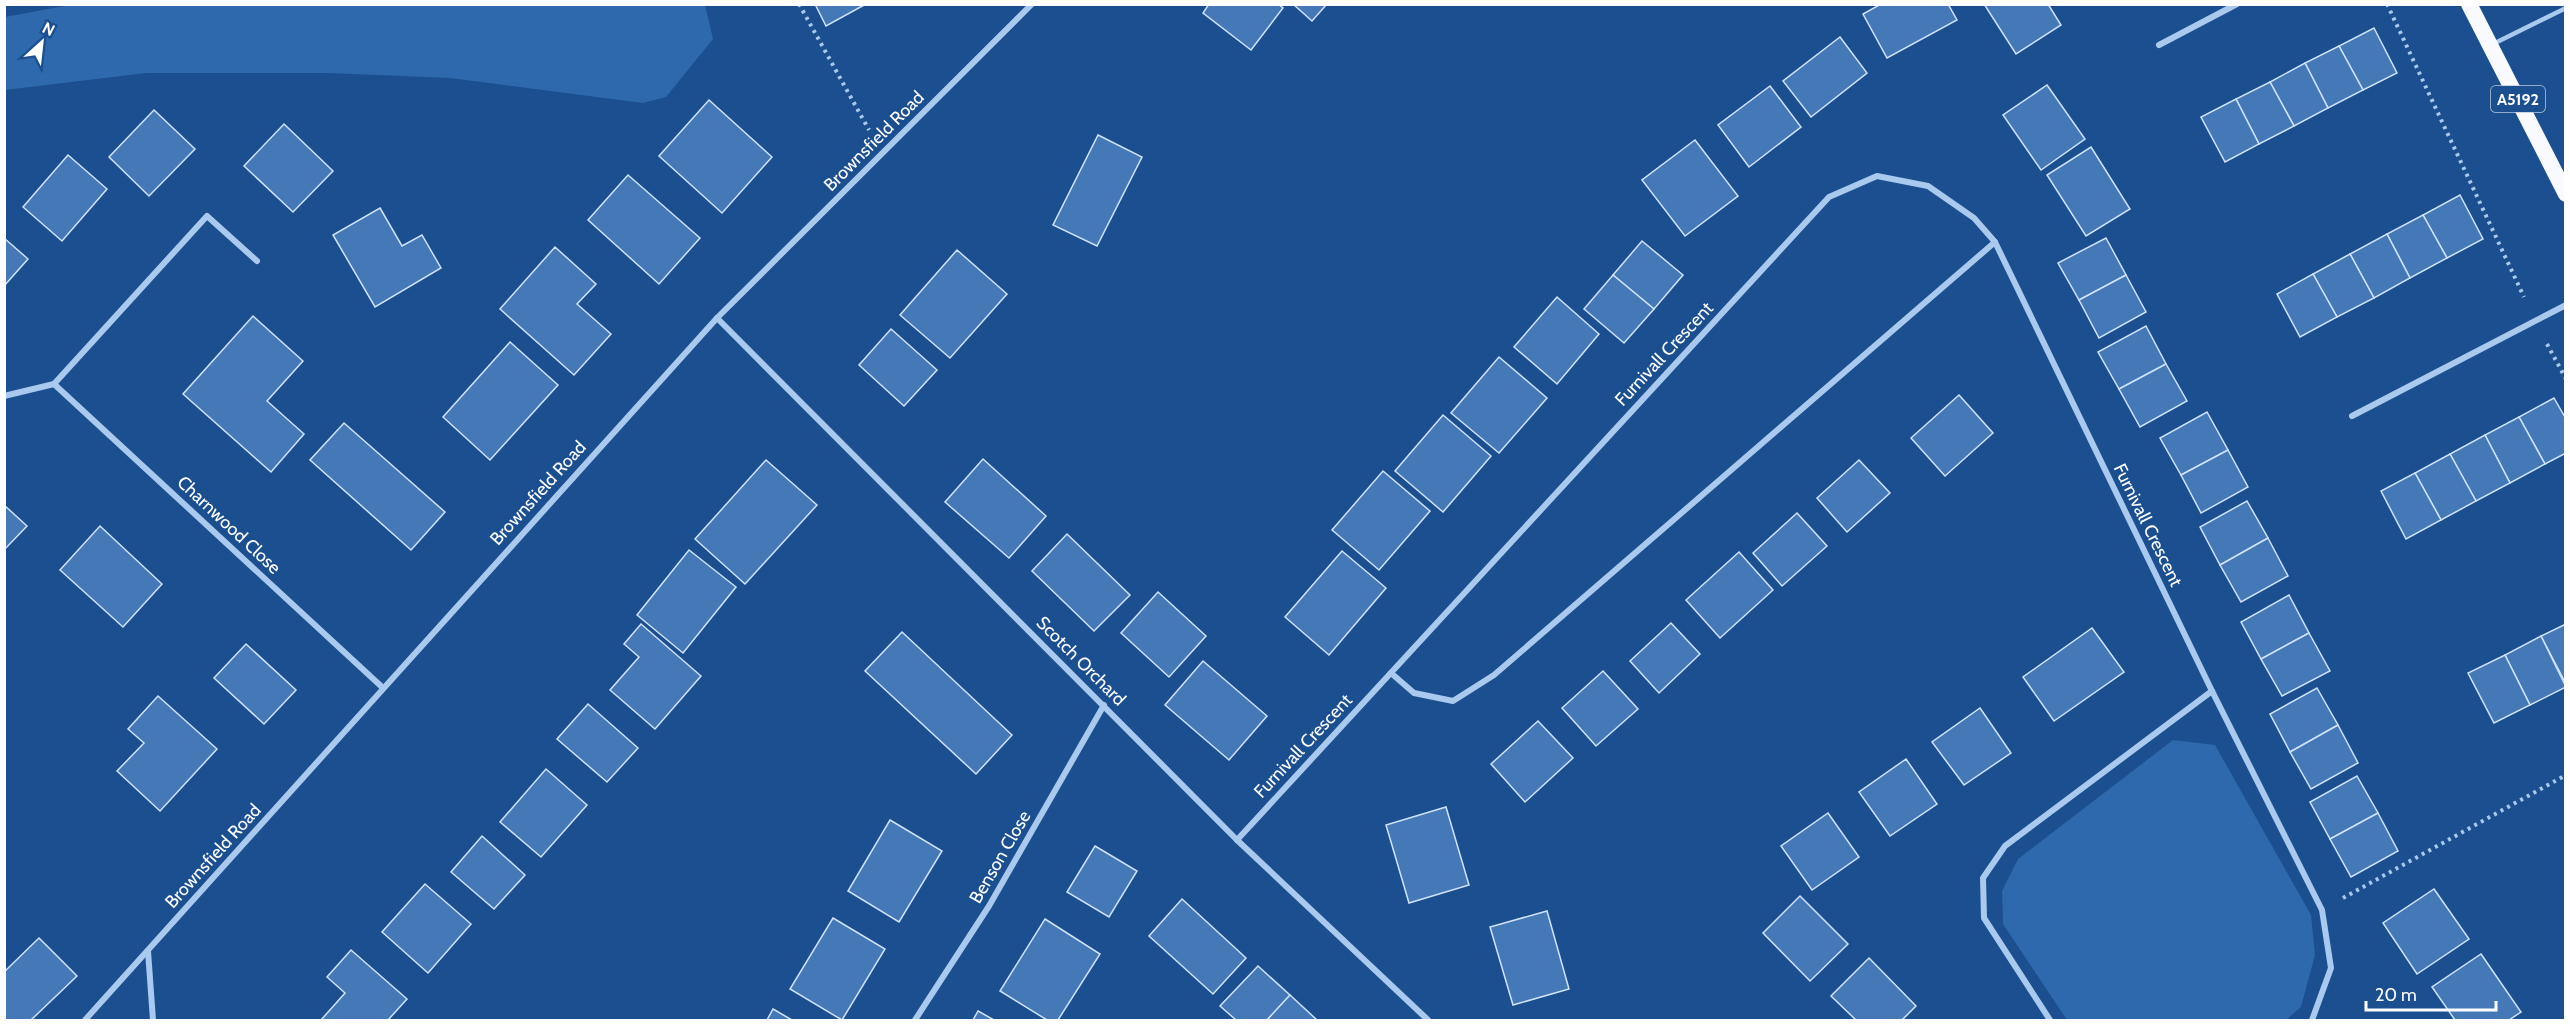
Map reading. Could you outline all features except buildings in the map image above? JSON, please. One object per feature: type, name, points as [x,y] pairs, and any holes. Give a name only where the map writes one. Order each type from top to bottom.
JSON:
[{"type":"highway","name":"A5192","points":[[2469,4],[2565,194]]},
{"type":"street","name":"Brownsfield Road","points":[[85,1020],[382,687],[717,318],[1032,4]]},
{"type":"street","points":[[2159,45],[2237,4]]},
{"type":"street","name":"Furnivall Crescent","points":[[1237,840],[1829,197],[1876,176],[1928,186],[1974,218],[1995,242],[2212,691],[2322,910],[2331,968],[2312,1020]]},
{"type":"street","points":[[4,396],[54,384],[207,216],[257,261]]},
{"type":"street","points":[[1390,673],[1414,693],[1453,701],[1494,675],[1995,242]]},
{"type":"street","points":[[2352,416],[2565,305]]},
{"type":"street","name":"Scotch Orchard","points":[[717,318],[1237,840],[1428,1020]]},
{"type":"street","name":"Charnwood Close","points":[[54,384],[382,687]]},
{"type":"street","points":[[2050,1020],[1984,918],[1983,878],[2005,846],[2212,691]]},
{"type":"street","name":"Benson Close","points":[[915,1020],[989,906],[1104,705]]},
{"type":"street","points":[[148,951],[153,1020]]},
{"type":"lane","points":[[2490,45],[2565,8]]},
{"type":"path","points":[[799,4],[882,154]]},
{"type":"path","points":[[2387,4],[2535,321],[2565,379]]},
{"type":"path","points":[[2322,910],[2565,775]]},
{"type":"shaded area","points":[[75,4],[705,5],[713,39],[666,97],[643,103],[450,78],[327,73],[146,73],[5,90],[5,17]]},
{"type":"shaded area","points":[[2173,740],[2215,745],[2311,915],[2315,955],[2301,1007],[2286,1020],[2067,1020],[2003,924],[2002,891],[2018,859]]}]
